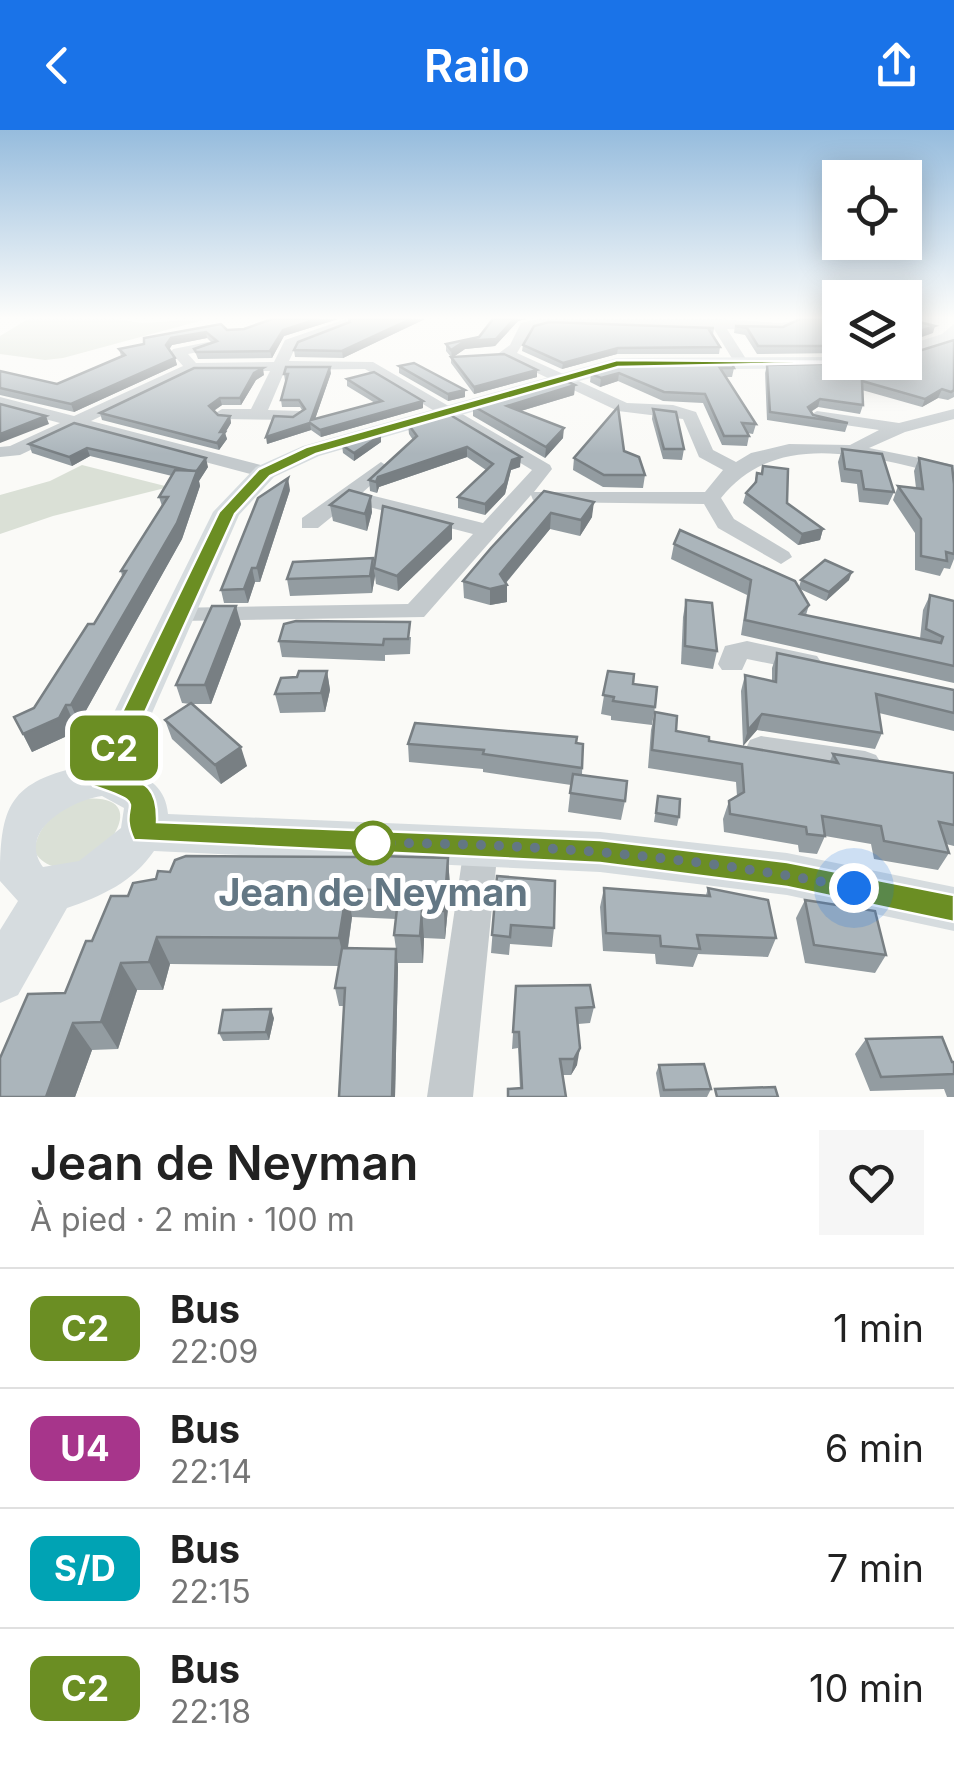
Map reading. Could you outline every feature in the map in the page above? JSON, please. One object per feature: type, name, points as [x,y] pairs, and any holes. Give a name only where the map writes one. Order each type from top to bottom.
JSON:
[{"type":"street","points":[[524,364],[624,408],[673,410],[690,416],[705,453],[733,468]]},
{"type":"street","points":[[102,780],[228,512],[264,472],[311,450],[559,378],[623,364]]},
{"type":"street","points":[[0,452],[14,451],[192,367],[368,365],[544,470],[415,612],[180,613]]},
{"type":"street","points":[[257,415],[279,366]]},
{"type":"street","points":[[0,402],[264,472]]},
{"type":"street","points":[[222,414],[294,415]]},
{"type":"street","points":[[856,452],[859,446],[900,428],[954,414]]},
{"type":"street","points":[[817,416],[900,428]]},
{"type":"street","points":[[711,498],[733,468],[781,451],[856,452],[954,471]]},
{"type":"street","points":[[310,522],[380,468]]},
{"type":"street","points":[[347,494],[489,531]]},
{"type":"street","points":[[520,496],[711,498]]},
{"type":"street","points":[[711,498],[726,523],[781,557]]},
{"type":"street","points":[[732,664],[734,652],[747,650],[841,670]]},
{"type":"street","points":[[761,748],[896,768]]},
{"type":"street","points":[[102,780],[136,788],[145,800],[143,832],[125,857],[97,878],[52,889],[31,886],[15,878],[7,864],[7,829],[62,789],[102,780]]},
{"type":"street","points":[[143,832],[600,852],[787,874],[954,908]]},
{"type":"street","points":[[450,1097],[481,847]]},
{"type":"street","points":[[0,977],[52,889]]},
{"type":"shaded area","points":[[82,465],[169,487],[53,516],[0,534],[0,495],[50,481]]},
{"type":"shaded area","points":[[82,799],[109,801],[120,811],[118,827],[90,858],[70,866],[50,865],[34,851],[40,832],[57,814]]},
{"type":"building","points":[[104,364],[161,364],[71,404],[0,388],[0,371],[57,384]]},
{"type":"building","points":[[416,364],[465,390],[448,394],[399,366]]},
{"type":"building","points":[[456,364],[525,364],[537,370],[474,387]]},
{"type":"building","points":[[732,364],[734,368],[720,368],[756,424],[742,423],[749,436],[724,436],[705,394],[664,392],[619,373],[601,378],[591,374],[620,365]]},
{"type":"building","points":[[822,364],[822,380],[922,380],[922,364],[954,364],[951,392],[942,389],[925,399],[862,381],[863,405],[820,399],[808,407],[813,415],[848,423],[770,412],[767,365]]},
{"type":"building","points":[[286,367],[330,367],[311,420],[382,401],[347,379],[374,372],[423,401],[320,430],[310,423],[266,437],[274,416],[293,417],[305,409],[299,400],[281,400],[288,374],[284,374]]},
{"type":"building","points":[[194,368],[263,368],[254,373],[240,398],[220,398],[209,406],[218,415],[230,416],[217,443],[100,413]]},
{"type":"building","points":[[564,380],[575,385],[507,406],[564,428],[546,447],[473,406]]},
{"type":"building","points":[[0,404],[46,416],[0,434]]},
{"type":"building","points":[[618,407],[624,451],[639,457],[645,475],[604,475],[574,458]]},
{"type":"building","points":[[653,409],[676,412],[684,449],[664,449]]},
{"type":"building","points":[[447,413],[521,457],[512,460],[505,483],[485,504],[458,497],[493,464],[467,447],[378,477],[376,482],[369,480],[417,436],[408,424]]},
{"type":"building","points":[[74,423],[206,458],[196,472],[87,448],[69,457],[29,444]]},
{"type":"building","points":[[381,435],[354,453],[342,445]]},
{"type":"building","points":[[842,449],[882,454],[894,492],[864,489],[861,471],[845,469]]},
{"type":"building","points":[[919,458],[952,466],[954,554],[946,552],[947,561],[921,556],[921,519],[898,486],[923,489]]},
{"type":"building","points":[[763,466],[788,469],[787,503],[823,529],[802,534],[746,493],[756,482],[757,473],[762,474]]},
{"type":"building","points":[[175,470],[197,471],[177,523],[71,705],[66,705],[59,718],[23,734],[14,717],[34,708],[88,624],[94,624],[126,571],[121,571],[168,497],[159,497]]},
{"type":"building","points":[[288,478],[257,568],[252,568],[244,589],[221,590],[258,498]]},
{"type":"building","points":[[349,490],[371,496],[365,514],[330,505]]},
{"type":"building","points":[[544,491],[594,502],[581,520],[551,513],[500,574],[507,585],[490,589],[463,581],[491,548]]},
{"type":"building","points":[[383,506],[452,524],[397,576],[374,568]]},
{"type":"building","points":[[680,530],[795,581],[809,605],[800,614],[941,643],[943,637],[926,629],[930,595],[954,601],[954,666],[745,620],[751,580],[674,544]]},
{"type":"building","points":[[373,558],[370,576],[287,579],[293,562]]},
{"type":"building","points":[[825,560],[852,572],[829,592],[801,580]]},
{"type":"building","points":[[686,600],[712,603],[717,651],[685,646]]},
{"type":"building","points":[[212,606],[236,606],[205,685],[176,685]]},
{"type":"building","points":[[410,622],[408,639],[384,639],[383,645],[279,641],[284,624]]},
{"type":"building","points":[[777,653],[954,690],[954,713],[876,694],[882,733],[762,714],[748,730],[745,675],[776,682]]},
{"type":"building","points":[[299,671],[327,671],[321,693],[275,694],[281,678],[297,677]]},
{"type":"building","points":[[608,671],[634,674],[633,684],[657,687],[655,707],[613,701],[614,697],[603,695]]},
{"type":"building","points":[[191,703],[241,747],[215,765],[165,720]]},
{"type":"building","points":[[655,712],[677,716],[676,731],[709,737],[709,741],[838,763],[833,754],[954,773],[954,825],[939,822],[949,853],[884,841],[881,826],[822,816],[825,836],[807,834],[806,827],[730,814],[729,801],[744,792],[742,764],[652,750]]},
{"type":"building","points":[[415,723],[577,737],[576,743],[583,744],[582,768],[483,754],[484,750],[408,744]]},
{"type":"building","points":[[573,774],[627,781],[625,801],[570,793]]},
{"type":"building","points":[[658,796],[680,799],[679,817],[656,813]]},
{"type":"building","points":[[365,836],[384,837],[380,856],[448,858],[444,911],[422,910],[420,936],[394,935],[399,891],[347,889],[339,938],[157,937],[149,962],[121,963],[101,1022],[73,1023],[46,1097],[0,1097],[0,1058],[28,994],[65,993],[86,941],[92,941],[111,896],[128,896],[133,883],[156,879],[158,871],[170,872],[175,860],[186,856],[360,857]]},
{"type":"building","points":[[497,876],[555,881],[554,928],[511,925],[510,937],[492,935]]},
{"type":"building","points":[[604,888],[710,896],[708,888],[768,900],[776,938],[697,935],[700,949],[661,946],[660,936],[606,933]]},
{"type":"building","points":[[805,900],[875,911],[886,955],[814,945]]},
{"type":"building","points":[[342,948],[396,949],[392,1097],[339,1097],[345,988],[335,988]]},
{"type":"building","points":[[590,985],[594,1007],[576,1008],[580,1048],[574,1059],[560,1059],[566,1097],[508,1097],[508,1089],[522,1088],[519,1032],[513,1032],[516,986]]},
{"type":"building","points":[[271,1009],[266,1032],[219,1033],[223,1010]]},
{"type":"building","points":[[942,1037],[954,1062],[954,1074],[881,1077],[866,1039]]},
{"type":"building","points":[[704,1064],[711,1089],[664,1090],[659,1065]]},
{"type":"building","points":[[775,1087],[778,1097],[717,1097],[715,1089]]},
{"type":"bus line","name":"C2","points":[[616,364],[311,450],[264,472],[228,512],[118,738],[102,780],[136,788],[145,800],[148,815],[143,832],[600,852],[787,874],[954,909]]},
{"type":"bus line","name":"C2","points":[[795,364],[822,365]]},
{"type":"place","name":"Jean de Neyman","points":[[373,843]]},
{"type":"route","points":[[373,843],[600,852],[787,874],[854,888]]}]
